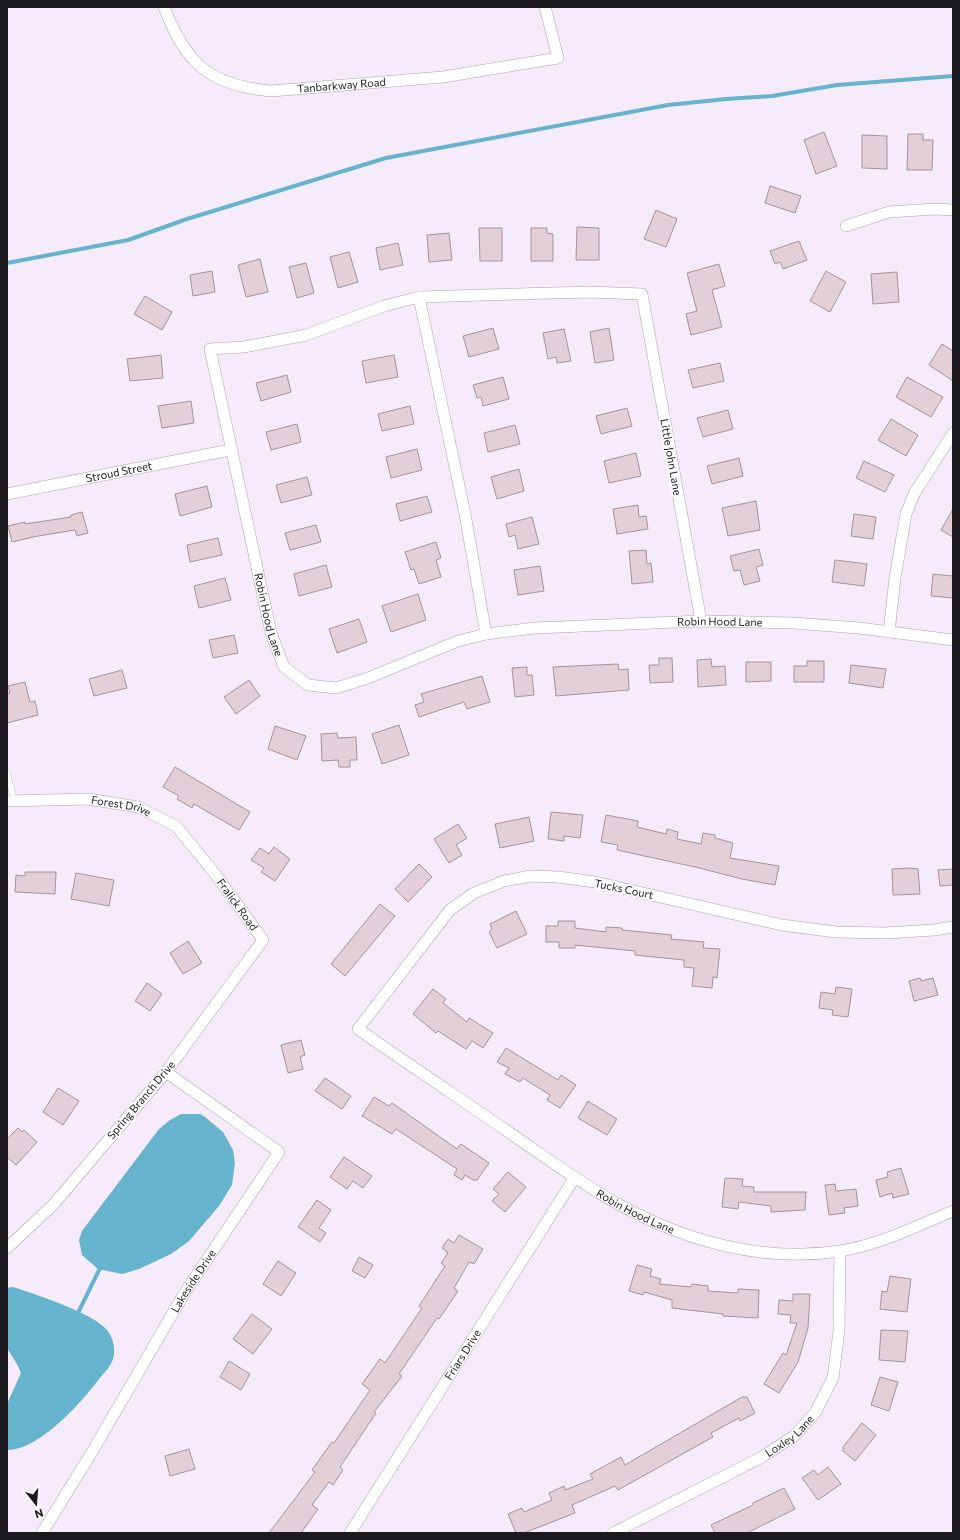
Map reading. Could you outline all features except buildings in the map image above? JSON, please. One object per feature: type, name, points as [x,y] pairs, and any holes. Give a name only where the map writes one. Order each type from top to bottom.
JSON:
[{"type":"street","name":"Tanbarkway Road","points":[[164,7],[182,46],[196,65],[225,82],[252,89],[271,91],[443,77],[558,58],[544,7]]},
{"type":"street","points":[[846,226],[889,212],[935,209],[953,210]]},
{"type":"street","name":"Little John Lane","points":[[418,297],[588,292],[642,294],[701,621]]},
{"type":"street","points":[[418,297],[465,514],[486,634]]},
{"type":"street","name":"Robin Hood Lane","points":[[418,297],[384,306],[306,335],[244,347],[210,349],[230,450],[271,633],[284,667],[308,685],[336,688],[368,678],[458,641],[486,634],[535,628],[701,621],[793,623],[953,640]]},
{"type":"street","points":[[889,632],[895,578],[906,514],[914,494],[953,433]]},
{"type":"street","name":"Stroud Street","points":[[7,494],[230,450]]},
{"type":"street","name":"Forest Drive","points":[[10,802],[88,799],[138,807],[176,826],[210,869]]},
{"type":"street","name":"Fralick Road","points":[[210,869],[263,940]]},
{"type":"street","name":"Tucks Court","points":[[358,1029],[450,910],[474,893],[504,881],[524,877],[558,877],[595,882],[782,925],[836,932],[886,933],[934,930],[953,927]]},
{"type":"street","name":"Spring Branch Drive","points":[[7,1248],[53,1205],[166,1072],[263,940]]},
{"type":"street","name":"Robin Hood Lane","points":[[358,1029],[575,1177],[618,1204],[667,1227],[702,1240],[730,1247],[768,1253],[805,1254],[840,1251],[893,1236],[953,1211]]},
{"type":"street","name":"Lakeside Drive","points":[[42,1533],[92,1452],[184,1294],[279,1152],[166,1072]]},
{"type":"street","name":"Friars Drive","points":[[350,1533],[575,1177]]},
{"type":"street","name":"Loxley Lane","points":[[613,1533],[762,1457],[794,1436],[815,1413],[833,1378],[839,1331],[840,1251]]},
{"type":"lane","points":[[7,772],[10,802]]},
{"type":"water","points":[[181,1114],[200,1114],[223,1132],[233,1150],[235,1163],[232,1185],[219,1206],[189,1241],[171,1254],[139,1269],[122,1274],[98,1269],[82,1255],[79,1240],[82,1231],[159,1129],[170,1120]]},
{"type":"water","points":[[13,1287],[35,1294],[90,1317],[107,1330],[111,1336],[114,1355],[112,1362],[82,1400],[59,1423],[34,1442],[21,1448],[9,1450],[7,1449],[7,1404],[21,1373],[7,1348],[7,1288]]},
{"type":"waterway","points":[[7,263],[128,240],[187,219],[386,158],[668,105],[772,96],[837,85],[953,76]]},
{"type":"waterway","points":[[76,1317],[101,1266]]}]
